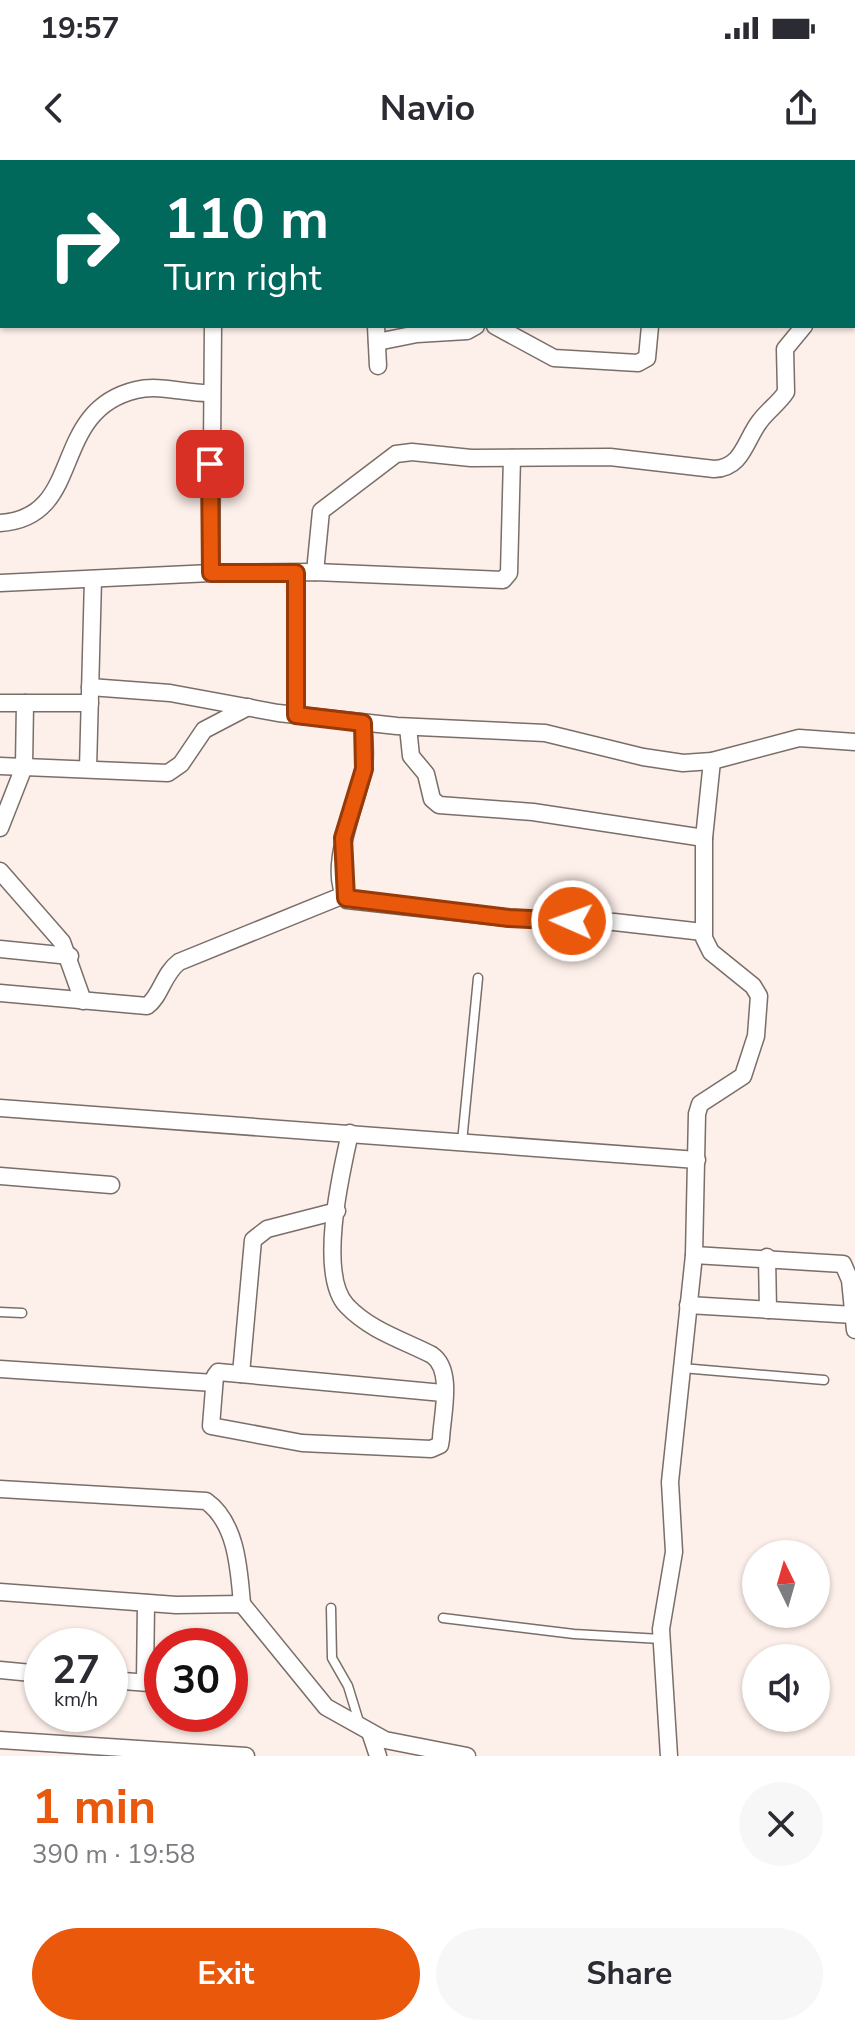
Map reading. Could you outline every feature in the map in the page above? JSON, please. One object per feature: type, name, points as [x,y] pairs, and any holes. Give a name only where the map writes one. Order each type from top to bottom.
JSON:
[{"type":"street","points":[[211,573],[213,328]]},
{"type":"street","points":[[378,366],[376,334],[467,331],[472,328]]},
{"type":"street","points":[[499,328],[554,358],[638,363],[647,358],[650,328]]},
{"type":"street","points":[[315,572],[321,511],[371,477],[390,457],[412,452],[512,458],[610,457],[714,469],[728,467],[739,458],[760,420],[786,392],[785,349],[802,328]]},
{"type":"street","points":[[0,523],[23,521],[37,514],[52,499],[73,444],[103,403],[135,390],[152,388],[211,393]]},
{"type":"street","points":[[0,583],[211,573],[315,572],[505,580],[509,573],[512,458]]},
{"type":"street","points":[[296,573],[296,715]]},
{"type":"street","points":[[88,769],[93,579]]},
{"type":"street","points":[[0,703],[151,691],[363,723],[530,731],[576,738],[663,761],[712,761],[799,738],[855,742]]},
{"type":"street","points":[[0,828],[24,767],[25,703]]},
{"type":"street","points":[[0,766],[173,772],[204,730],[248,707]]},
{"type":"street","points":[[363,723],[364,769],[343,838],[344,895],[351,901],[509,918],[614,922],[703,932]]},
{"type":"street","points":[[408,727],[411,756],[426,774],[432,799],[439,805],[533,812],[704,838]]},
{"type":"street","points":[[669,1756],[662,1610],[674,1552],[670,1482],[694,1255],[698,1107],[743,1076],[756,1036],[759,996],[753,986],[711,952],[703,932],[704,838],[712,761]]},
{"type":"street","points":[[0,871],[56,935],[70,956],[83,1001]]},
{"type":"street","points":[[0,993],[147,1006],[154,1001],[165,976],[179,962],[344,895]]},
{"type":"street","points":[[0,949],[70,956]]},
{"type":"street","points":[[0,1108],[697,1160]]},
{"type":"street","points":[[350,1133],[332,1254],[334,1282],[341,1298],[364,1321],[438,1359],[444,1368],[443,1393],[441,1443],[437,1448],[323,1445],[213,1428],[214,1383],[218,1372],[443,1393]]},
{"type":"street","points":[[0,1176],[111,1185]]},
{"type":"street","points":[[241,1374],[253,1240],[267,1229],[337,1211]]},
{"type":"street","points":[[688,1305],[768,1310],[854,1322],[849,1272],[843,1264],[767,1257],[694,1255]]},
{"type":"street","points":[[767,1257],[768,1310]]},
{"type":"street","points":[[0,1369],[214,1383]]},
{"type":"street","points":[[0,1489],[206,1501],[215,1509],[233,1544],[242,1604],[318,1699],[365,1730],[406,1745],[467,1756]]},
{"type":"street","points":[[0,1592],[146,1603],[242,1604]]},
{"type":"street","points":[[146,1603],[148,1628]]},
{"type":"street","points":[[0,1670],[24,1672]]},
{"type":"street","points":[[365,1730],[378,1756]]},
{"type":"street","points":[[0,1740],[246,1756]]},
{"type":"lane","points":[[462,1142],[478,978]]},
{"type":"lane","points":[[0,1312],[22,1313]]},
{"type":"lane","points":[[681,1368],[824,1380]]},
{"type":"lane","points":[[331,1608],[332,1658],[351,1693],[365,1730]]},
{"type":"lane","points":[[443,1618],[574,1634],[661,1639]]},
{"type":"route","points":[[210,464],[211,573],[296,573],[296,715],[363,723],[364,769],[343,838],[343,887],[346,898],[509,918],[572,921]]}]
